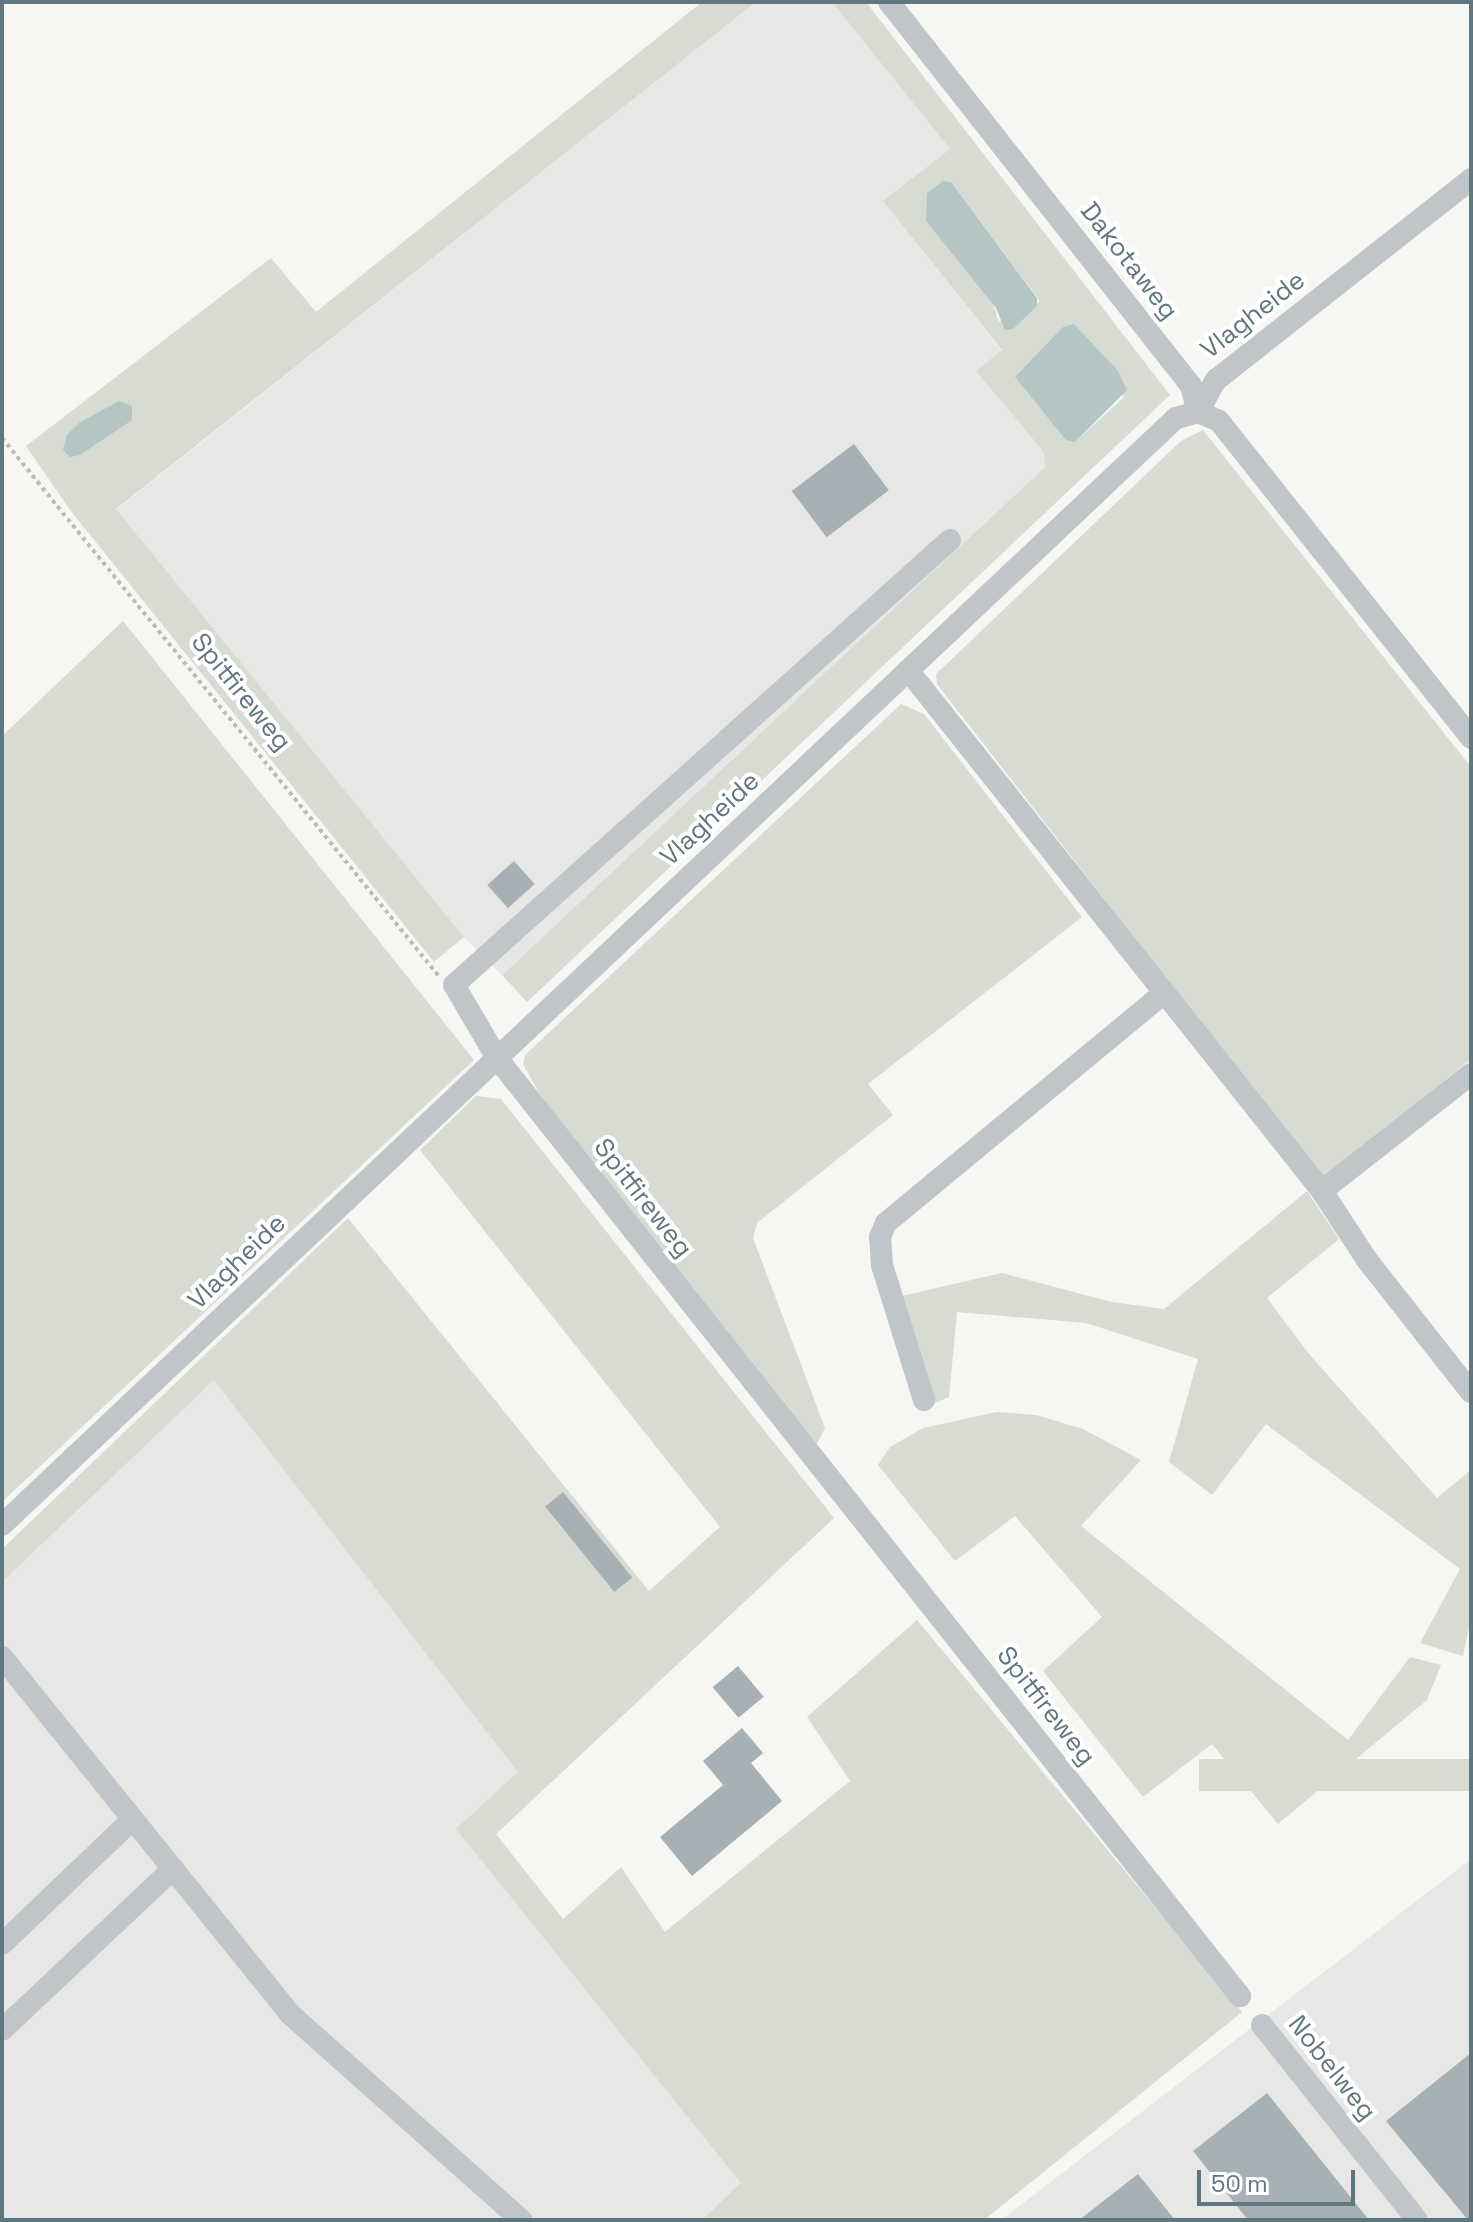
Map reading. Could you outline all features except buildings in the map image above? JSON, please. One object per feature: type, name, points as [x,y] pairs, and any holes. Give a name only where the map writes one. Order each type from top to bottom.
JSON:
[{"type":"street","name":"Dakotaweg","points":[[889,2],[1191,386],[1198,412]]},
{"type":"street","name":"Vlagheide","points":[[2,1525],[1176,418],[1198,412],[1216,380],[1471,179]]},
{"type":"street","points":[[1198,412],[1219,421],[1471,738]]},
{"type":"street","points":[[454,985],[950,540]]},
{"type":"street","points":[[908,670],[1162,995],[1322,1191],[1367,1260],[1471,1392]]},
{"type":"street","name":"Spitfireweg","points":[[454,985],[497,1058],[1240,1996]]},
{"type":"street","points":[[924,1400],[882,1265],[880,1237],[886,1223],[1162,995]]},
{"type":"street","points":[[1322,1191],[1471,1074]]},
{"type":"street","points":[[2,1657],[290,2014],[521,2220]]},
{"type":"street","points":[[2,1944],[133,1819]]},
{"type":"street","points":[[2,2030],[173,1869]]},
{"type":"street","name":"Nobelweg","points":[[1262,2025],[1417,2220]]},
{"type":"path","name":"Spitfireweg","points":[[2,438],[434,973],[454,985]]},
{"type":"shaded area","points":[[702,2],[756,2],[116,509],[464,937],[434,962],[70,510],[26,446],[271,258],[316,312]],"holes":[[[119,401],[112,432],[92,447],[67,435]]]},
{"type":"shaded area","points":[[756,2],[832,2],[950,149],[884,202],[1002,351],[977,371],[1044,452],[1045,467],[502,975],[464,937],[116,510]]},
{"type":"shaded area","points":[[832,2],[866,2],[1170,395],[527,1002],[502,975],[1045,467],[1044,452],[976,371],[1002,350],[883,201],[950,149]],"holes":[[[951,182],[1037,297],[1039,302],[999,322]],[[1063,327],[1124,397],[1075,442],[1060,331]]]},
{"type":"shaded area","points":[[943,181],[951,182],[1037,298],[1037,306],[1013,329],[1005,330],[996,308],[926,221],[927,193]]},
{"type":"shaded area","points":[[1074,324],[1118,371],[1127,390],[1075,442],[1066,440],[1015,377],[1063,327]]},
{"type":"shaded area","points":[[119,401],[132,406],[132,420],[80,455],[70,457],[63,450],[67,435],[79,423]]},
{"type":"shaded area","points":[[1203,430],[1471,767],[1471,1059],[1322,1179],[937,684],[936,674],[1181,441]]},
{"type":"shaded area","points":[[123,621],[474,1060],[2,1502],[2,736]]},
{"type":"shaded area","points":[[901,704],[924,714],[1082,917],[868,1084],[893,1115],[757,1223],[753,1238],[825,1428],[815,1447],[542,1098],[523,1064],[525,1055]]},
{"type":"shaded area","points":[[476,1096],[501,1099],[834,1518],[496,1834],[563,1919],[621,1867],[665,1932],[850,1781],[807,1717],[917,1620],[1242,2012],[984,2220],[702,2220],[741,2183],[456,1829],[518,1772],[214,1380],[2,1582],[2,1549],[348,1218],[649,1591],[720,1527],[420,1150]]},
{"type":"shaded area","points":[[1307,1191],[1339,1239],[1267,1298],[1309,1354],[1437,1498],[1471,1470],[1471,1617],[1463,1656],[1420,1643],[1460,1569],[1266,1424],[1212,1495],[1169,1462],[1198,1359],[1086,1323],[957,1312],[949,1397],[933,1404],[897,1297],[1002,1273],[1112,1302],[1164,1309]]},
{"type":"shaded area","points":[[212,1355],[535,1776],[474,1833],[753,2188],[730,2220],[2,2220],[2,1550]]},
{"type":"shaded area","points":[[997,1412],[1036,1415],[1083,1429],[1141,1460],[1081,1526],[1348,1740],[1410,1657],[1441,1665],[1427,1700],[1278,1824],[1212,1744],[1143,1797],[1043,1671],[1102,1617],[1015,1516],[955,1561],[878,1465],[890,1447],[923,1428]]},
{"type":"shaded area","points":[[1199,1759],[1471,1759],[1471,1791],[1199,1791]]},
{"type":"shaded area","points":[[1471,1859],[1471,2220],[1001,2220]]}]
